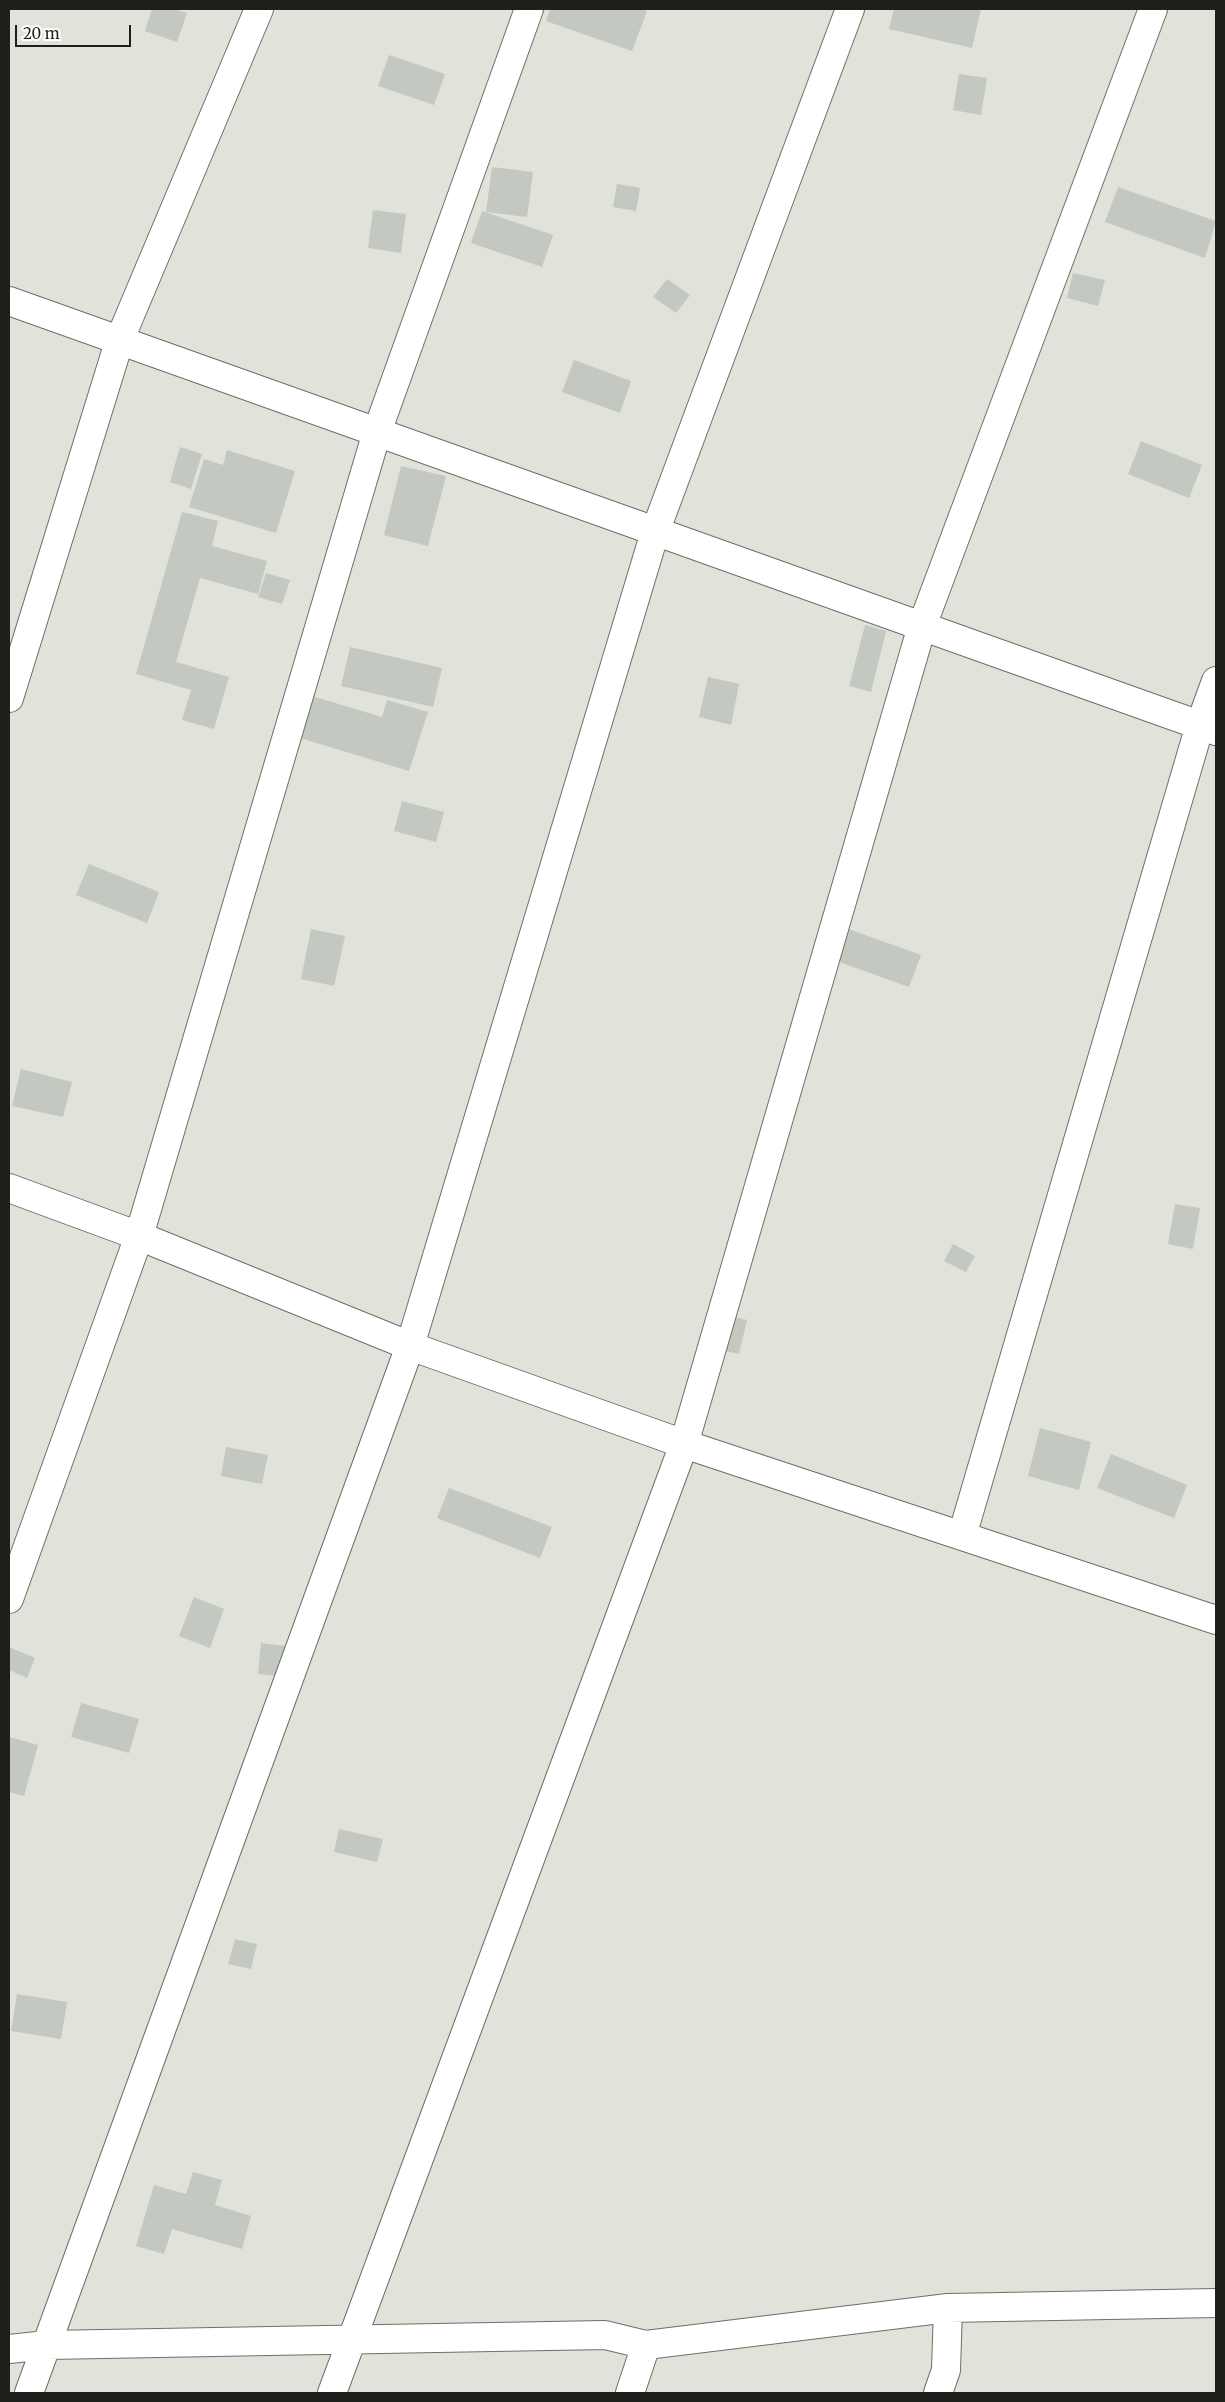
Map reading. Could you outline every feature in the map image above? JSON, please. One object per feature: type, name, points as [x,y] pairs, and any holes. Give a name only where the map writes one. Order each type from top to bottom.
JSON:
[{"type":"street","points":[[9,698],[120,339],[259,9]]},
{"type":"street","points":[[9,1599],[140,1236],[376,432],[529,9]]},
{"type":"street","points":[[29,2393],[410,1346],[655,532],[850,9]]},
{"type":"street","points":[[332,2393],[684,1444],[922,626],[1153,9]]},
{"type":"street","points":[[9,301],[1208,728]]},
{"type":"street","points":[[962,1536],[1208,728],[1216,681]]},
{"type":"street","points":[[9,1188],[140,1236],[410,1346],[684,1444],[1216,1620]]},
{"type":"street","points":[[9,2349],[47,2345],[605,2335],[646,2345],[948,2308],[1216,2303]]},
{"type":"street","points":[[938,2393],[946,2370],[948,2308]]},
{"type":"street","points":[[630,2393],[646,2345]]},
{"type":"building","points":[[152,9],[174,9],[187,13],[177,42],[145,31]]},
{"type":"building","points":[[550,9],[641,9],[647,11],[632,51],[546,21]]},
{"type":"building","points":[[894,9],[981,9],[972,48],[889,29]]},
{"type":"building","points":[[389,55],[445,74],[434,105],[378,86]]},
{"type":"building","points":[[959,74],[987,78],[981,115],[953,110]]},
{"type":"building","points":[[492,167],[533,172],[527,217],[486,212]]},
{"type":"building","points":[[617,184],[640,188],[636,211],[613,207]]},
{"type":"building","points":[[1118,187],[1216,221],[1205,258],[1105,222]]},
{"type":"building","points":[[373,210],[406,214],[401,253],[368,248]]},
{"type":"building","points":[[482,211],[553,235],[542,267],[471,243]]},
{"type":"building","points":[[1073,273],[1105,280],[1098,306],[1067,298]]},
{"type":"building","points":[[667,279],[690,295],[676,313],[653,297]]},
{"type":"building","points":[[574,360],[631,381],[620,413],[562,392]]},
{"type":"building","points":[[1141,441],[1202,465],[1189,498],[1128,474]]},
{"type":"building","points":[[180,447],[202,454],[191,489],[170,482]]},
{"type":"building","points":[[227,450],[295,471],[276,533],[189,507],[204,459],[223,465]]},
{"type":"building","points":[[401,466],[446,476],[428,546],[384,535]]},
{"type":"building","points":[[182,512],[218,521],[212,546],[267,561],[258,594],[200,578],[176,662],[229,677],[214,729],[182,720],[191,690],[136,674]]},
{"type":"building","points":[[266,573],[290,580],[282,604],[258,597]]},
{"type":"building","points":[[865,625],[886,631],[871,692],[849,686]]},
{"type":"building","points":[[350,647],[442,668],[433,707],[341,686]]},
{"type":"building","points":[[708,677],[739,684],[731,725],[699,717]]},
{"type":"building","points":[[302,693],[382,717],[387,700],[428,712],[409,771],[290,735]]},
{"type":"building","points":[[402,801],[444,812],[436,842],[394,831]]},
{"type":"building","points":[[89,864],[159,892],[147,923],[76,895]]},
{"type":"building","points":[[840,926],[921,955],[909,987],[828,958]]},
{"type":"building","points":[[311,929],[345,936],[334,986],[301,979]]},
{"type":"building","points":[[21,1069],[72,1082],[63,1117],[12,1106]]},
{"type":"building","points":[[1175,1204],[1200,1208],[1193,1249],[1168,1244]]},
{"type":"building","points":[[953,1244],[975,1256],[966,1272],[944,1261]]},
{"type":"building","points":[[723,1314],[747,1320],[739,1354],[715,1349]]},
{"type":"building","points":[[1040,1428],[1091,1442],[1079,1490],[1028,1476]]},
{"type":"building","points":[[226,1447],[268,1455],[262,1484],[221,1476]]},
{"type":"building","points":[[1111,1454],[1187,1485],[1174,1518],[1097,1488]]},
{"type":"building","points":[[449,1488],[552,1527],[540,1558],[437,1518]]},
{"type":"building","points":[[194,1597],[224,1609],[210,1648],[179,1636]]},
{"type":"building","points":[[261,1643],[302,1648],[298,1678],[258,1674]]},
{"type":"building","points":[[9,1647],[35,1658],[27,1678],[9,1670]]},
{"type":"building","points":[[81,1703],[139,1719],[129,1753],[71,1737]]},
{"type":"building","points":[[9,1737],[38,1745],[24,1796],[9,1792]]},
{"type":"building","points":[[339,1829],[383,1839],[377,1862],[334,1852]]},
{"type":"building","points":[[235,1939],[257,1944],[251,1969],[228,1964]]},
{"type":"building","points":[[17,1994],[67,2002],[61,2039],[11,2031]]},
{"type":"building","points":[[193,2172],[222,2180],[215,2205],[251,2216],[242,2249],[172,2229],[164,2254],[136,2246],[154,2185],[186,2194]]}]
